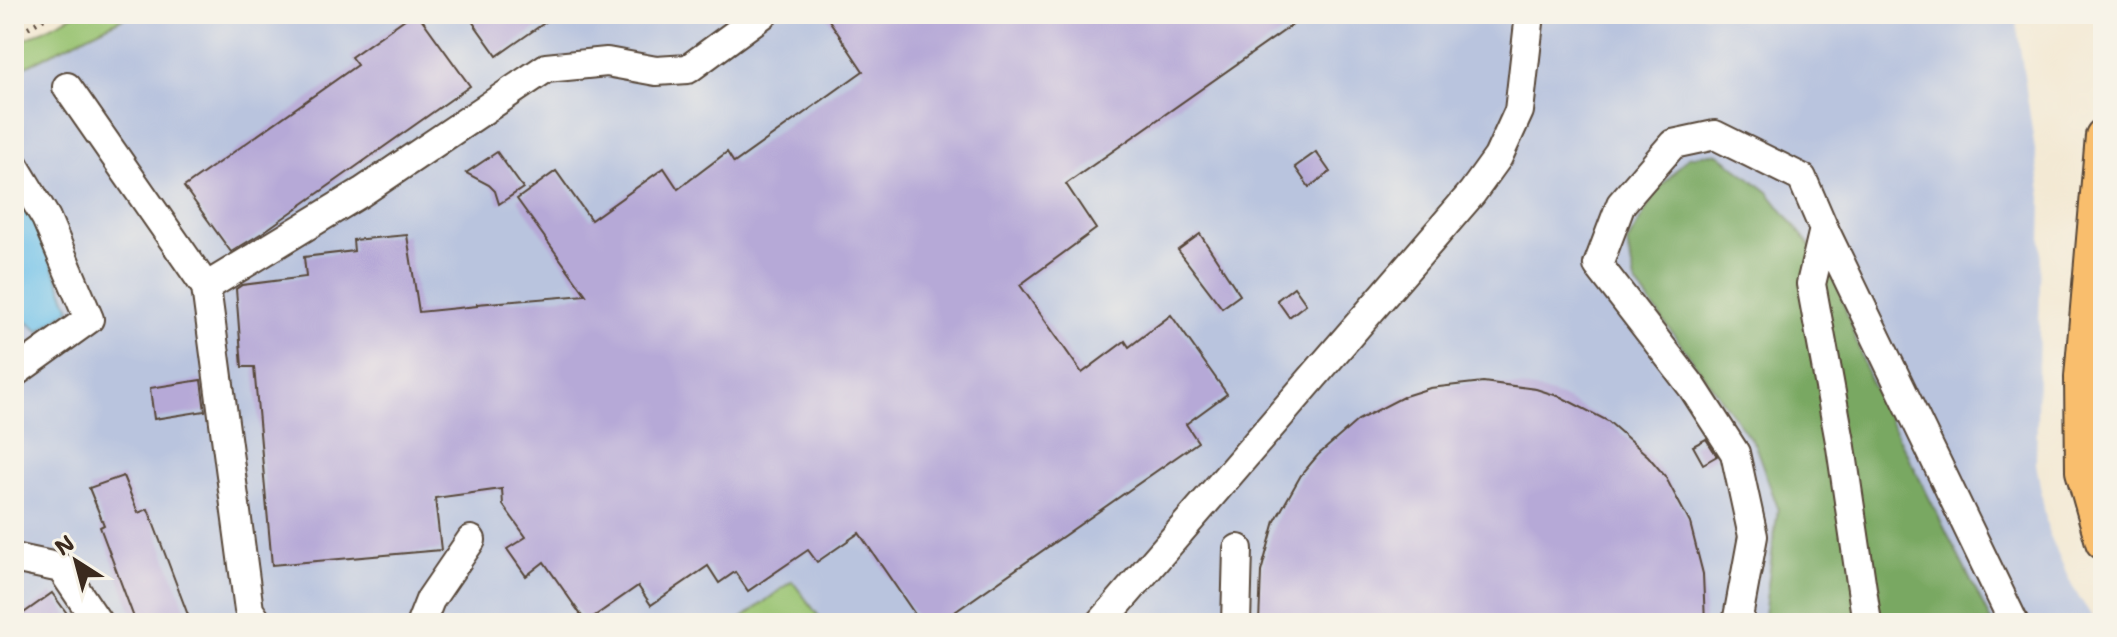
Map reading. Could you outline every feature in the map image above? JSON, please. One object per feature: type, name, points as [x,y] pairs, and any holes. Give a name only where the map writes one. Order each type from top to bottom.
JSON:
[{"type":"main road","points":[[2103,136],[2082,377],[2083,471],[2103,542]]},
{"type":"lane","points":[[206,287],[362,192],[546,68],[607,62],[656,71],[688,69],[763,14]]},
{"type":"lane","points":[[1101,623],[1472,193],[1498,157],[1519,111],[1530,14]]},
{"type":"lane","points":[[67,87],[206,287],[249,610],[258,623]]},
{"type":"lane","points":[[1737,623],[1753,536],[1735,453],[1693,388],[1598,265],[1621,204],[1673,144],[1715,135],[1802,178],[2014,623]]},
{"type":"lane","points":[[14,165],[46,218],[89,319],[14,373]]},
{"type":"lane","points":[[1824,229],[1811,284],[1841,447],[1864,616]]},
{"type":"lane","points":[[421,623],[430,600],[471,540]]},
{"type":"lane","points":[[1236,623],[1238,549]]},
{"type":"lane","points":[[14,558],[61,568],[98,623]]},
{"type":"path","points":[[14,35],[53,14]]},
{"type":"shaded area","points":[[131,14],[2015,14],[2042,198],[2036,463],[2048,531],[2072,586],[2096,623],[14,623],[14,72]]},
{"type":"green space","points":[[75,14],[131,14],[14,72],[14,45]]},
{"type":"green space","points":[[1717,153],[1768,192],[1834,276],[1869,378],[1992,623],[1763,623],[1778,508],[1755,445],[1635,282],[1627,243],[1657,191],[1688,157]]},
{"type":"green space","points":[[792,581],[824,623],[736,623]]},
{"type":"water","points":[[20,195],[28,205],[70,309],[39,331],[14,312],[14,197]]},
{"type":"building","points":[[412,14],[418,14],[470,86],[231,252],[184,187],[357,65],[351,57]]},
{"type":"building","points":[[467,14],[557,14],[497,56]]},
{"type":"building","points":[[825,14],[1308,14],[1066,184],[1096,229],[1020,285],[1082,373],[1125,341],[1129,347],[1171,315],[1227,394],[1186,424],[1198,442],[939,623],[921,623],[859,533],[817,562],[808,550],[748,591],[735,572],[719,583],[708,566],[651,605],[638,586],[586,622],[544,562],[526,576],[507,549],[526,537],[503,505],[502,489],[435,498],[441,550],[272,565],[254,367],[242,367],[236,289],[242,285],[306,277],[304,257],[354,251],[353,240],[407,235],[419,312],[586,295],[517,199],[556,171],[591,220],[664,168],[678,189],[727,152],[734,163],[863,71]]},
{"type":"building","points":[[497,152],[523,188],[499,204],[495,191],[489,185],[466,173]]},
{"type":"building","points":[[1316,152],[1330,172],[1309,187],[1295,167]]},
{"type":"building","points":[[1200,234],[1240,295],[1222,308],[1178,250]]},
{"type":"building","points":[[1294,287],[1306,304],[1289,317],[1277,300]]},
{"type":"building","points":[[201,380],[205,411],[154,419],[150,388]]},
{"type":"building","points":[[1483,382],[1536,389],[1561,397],[1608,421],[1648,456],[1665,476],[1690,523],[1703,574],[1705,623],[1259,623],[1261,572],[1275,521],[1301,475],[1318,455],[1358,420],[1405,396],[1430,388]]},
{"type":"building","points":[[1706,439],[1717,456],[1703,464],[1693,446]]},
{"type":"building","points":[[123,476],[138,513],[148,509],[191,623],[136,623],[100,527],[104,525],[89,488]]},
{"type":"building","points":[[52,593],[74,623],[14,623],[14,620]]}]
